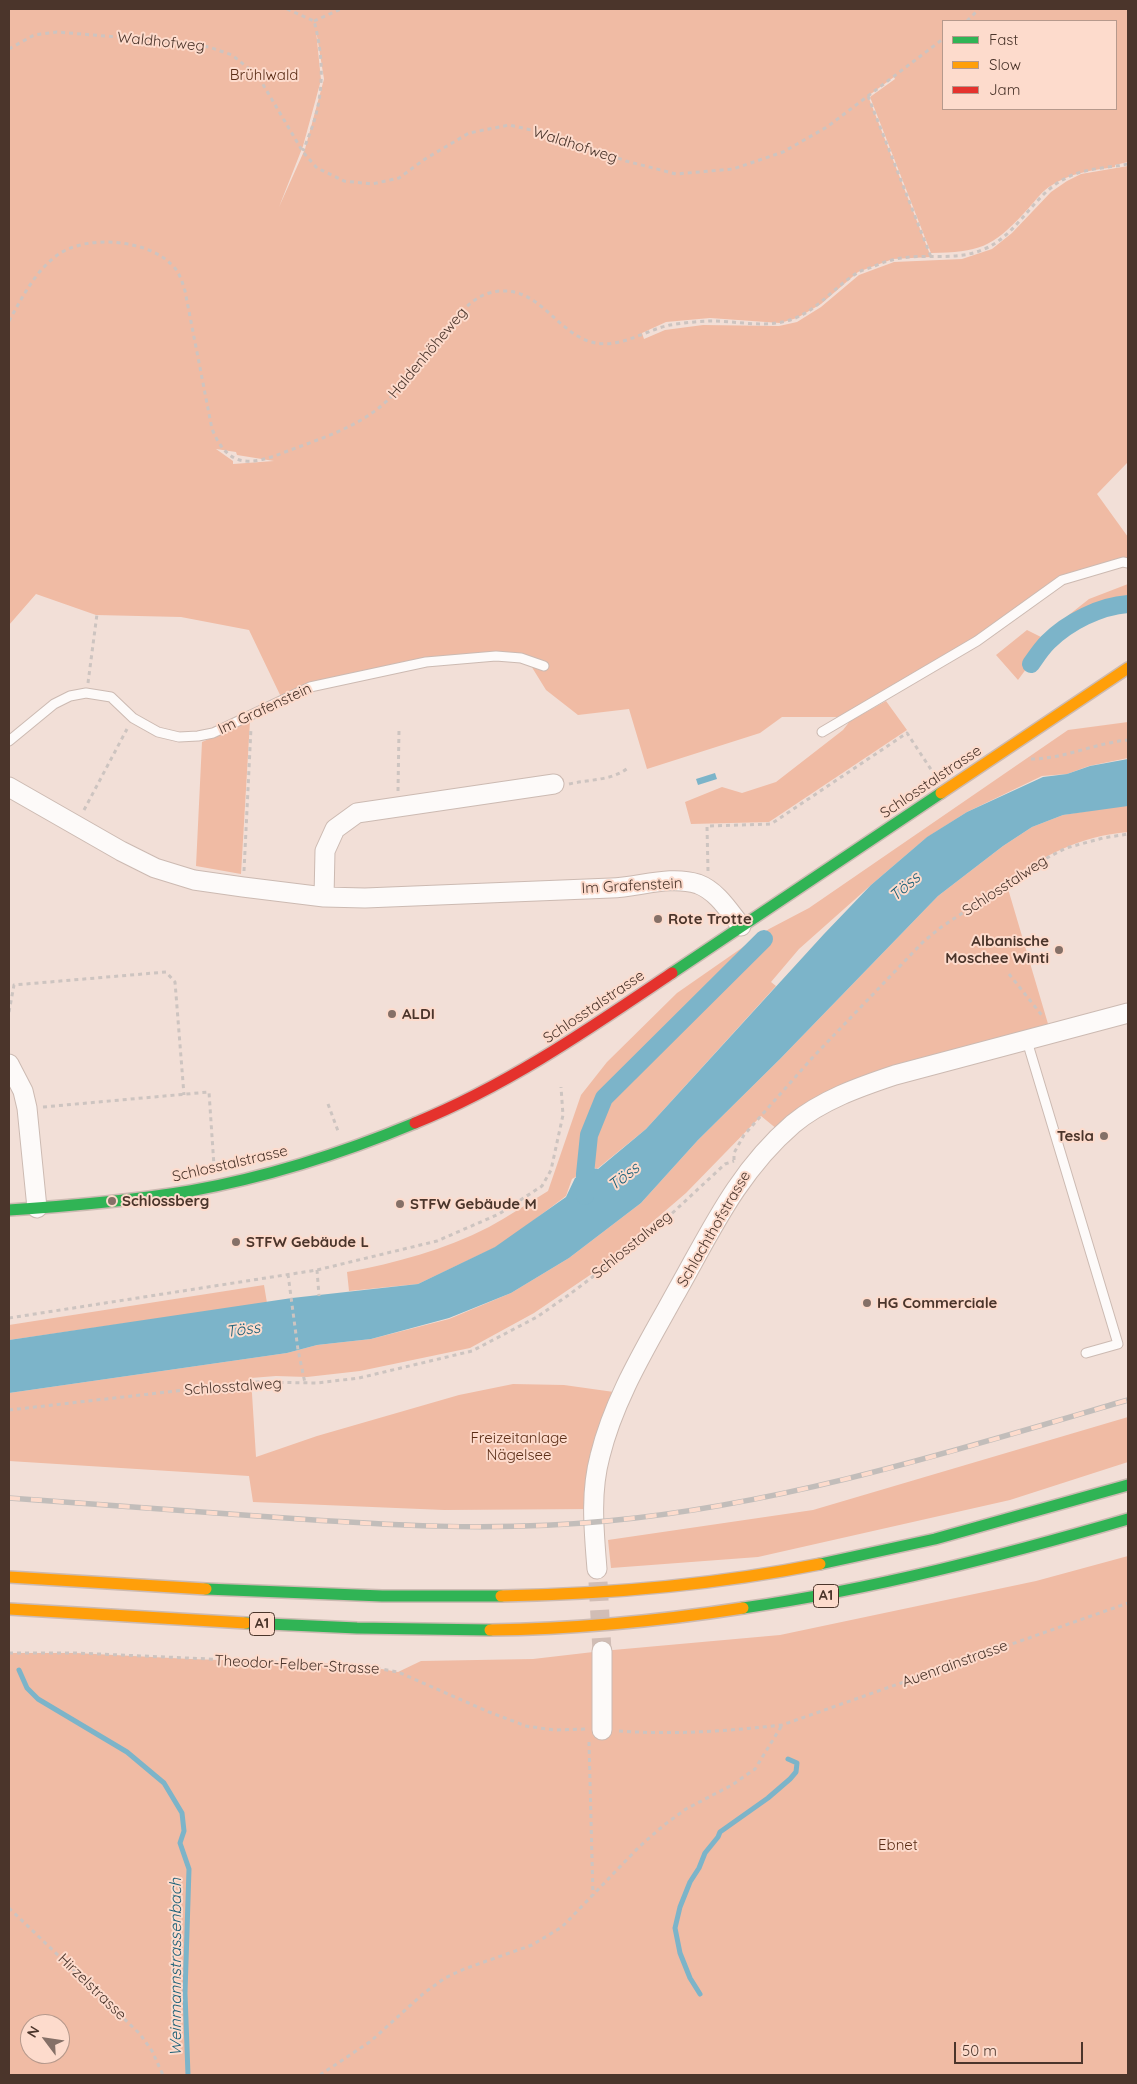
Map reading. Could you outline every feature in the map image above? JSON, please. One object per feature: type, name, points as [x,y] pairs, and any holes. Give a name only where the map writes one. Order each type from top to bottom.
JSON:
[{"type":"main road","name":"Schlosstalstrasse","points":[[9,1210],[145,1197],[215,1186],[328,1155],[399,1130],[490,1089],[545,1057],[1128,668]]},
{"type":"main road","name":"A1","points":[[9,1577],[377,1596],[506,1596],[609,1592],[700,1583],[834,1562],[973,1530],[1128,1485]]},
{"type":"main road","name":"A1","points":[[9,1609],[283,1625],[395,1629],[516,1629],[639,1622],[751,1608],[890,1583],[1026,1549],[1128,1519]]},
{"type":"street","points":[[324,897],[326,851],[335,829],[357,813],[554,784]]},
{"type":"street","name":"Im Grafenstein","points":[[9,787],[113,847],[155,868],[194,880],[324,897],[364,898],[615,888],[679,880],[698,884],[708,889],[718,897],[741,926]]},
{"type":"street","name":"Schlachthofstrasse","points":[[597,1569],[593,1509],[595,1484],[599,1457],[609,1423],[637,1364],[731,1194],[751,1166],[794,1123],[857,1087],[895,1075],[1128,1013]]},
{"type":"street","points":[[9,1064],[23,1091],[27,1108],[37,1208]]},
{"type":"street","points":[[595,1729],[602,1650]]},
{"type":"lane","points":[[822,732],[977,641],[1062,580],[1123,562],[1128,563]]},
{"type":"lane","name":"Im Grafenstein","points":[[9,741],[54,704],[70,696],[86,693],[111,697],[134,718],[158,732],[179,736],[198,736],[213,733],[310,687],[426,662],[496,656],[522,658],[544,666]]},
{"type":"lane","points":[[1027,1041],[1118,1344],[1086,1353]]},
{"type":"path","points":[[288,9],[314,21],[341,9]]},
{"type":"path","points":[[968,20],[979,9]]},
{"type":"path","points":[[303,152],[317,112],[322,80],[319,38],[314,21]]},
{"type":"path","name":"Waldhofweg","points":[[9,49],[34,35],[57,32],[178,42],[210,47],[232,55],[258,76],[303,152],[317,168],[344,181],[372,184],[399,178],[425,159],[469,133],[509,125],[558,136],[626,162],[676,174],[732,169],[783,152],[826,127],[942,40]]},
{"type":"path","points":[[868,96],[931,257]]},
{"type":"path","name":"Haldenhöheweg","points":[[9,321],[32,282],[43,268],[58,255],[73,248],[90,244],[126,242],[156,252],[172,265],[180,276],[185,291],[212,429],[218,443],[225,453],[240,460],[252,462],[278,455],[349,428],[368,416],[389,400],[463,309],[475,299],[488,294],[503,292],[522,294],[540,303],[572,331],[587,341],[609,345],[668,325],[710,321],[780,323],[797,318],[821,304],[858,272],[894,259],[962,256],[993,246],[1011,231],[1045,193],[1066,178],[1081,172],[1128,164]]},
{"type":"path","points":[[86,693],[97,614]]},
{"type":"path","points":[[244,872],[251,714]]},
{"type":"path","points":[[88,804],[134,718]]},
{"type":"path","points":[[397,806],[399,730]]},
{"type":"path","points":[[708,889],[707,826],[771,824],[907,733],[936,777]]},
{"type":"path","points":[[1027,759],[1033,760],[1063,755],[1111,742],[1128,740]]},
{"type":"path","points":[[574,782],[606,778],[619,774],[628,768]]},
{"type":"path","name":"Schlosstalweg","points":[[9,1410],[255,1382],[304,1383],[359,1378],[472,1351],[537,1317],[570,1294],[652,1232],[724,1164],[734,1160],[734,1153],[744,1135],[790,1082],[923,942],[940,928],[1039,862],[1066,848],[1103,838],[1128,834]]},
{"type":"path","points":[[9,1012],[14,985],[166,972],[174,982],[184,1095]]},
{"type":"path","points":[[1009,974],[1046,1020]]},
{"type":"path","points":[[9,1318],[317,1270],[437,1241],[499,1214],[542,1186],[551,1170],[563,1115],[561,1087]]},
{"type":"path","points":[[27,1108],[209,1092],[214,1170]]},
{"type":"path","points":[[328,1104],[340,1136]]},
{"type":"path","points":[[317,1270],[319,1296]]},
{"type":"path","points":[[288,1274],[304,1383]]},
{"type":"path","name":"Auenrainstrasse","points":[[782,1725],[1128,1603]]},
{"type":"path","name":"Theodor-Felber-Strasse","points":[[9,1653],[76,1653],[365,1666],[398,1672],[526,1726],[554,1730],[595,1729],[646,1733],[691,1733],[782,1725]]},
{"type":"path","points":[[320,2075],[371,2041],[424,1993],[445,1978],[545,1939],[562,1927],[639,1847],[664,1825],[686,1809],[732,1785],[754,1769],[782,1725]]},
{"type":"path","points":[[593,1896],[595,1729]]},
{"type":"path","name":"Hirzelstrasse","points":[[9,1908],[140,2034],[152,2051],[163,2075]]},
{"type":"green space","name":"Brühlwald","points":[[9,9],[1128,9],[1128,162],[1115,165],[1115,167],[1081,173],[1057,182],[1043,192],[1003,233],[984,246],[961,251],[931,253],[870,97],[895,79],[894,77],[868,96],[931,257],[893,259],[858,272],[821,304],[797,318],[780,323],[710,318],[666,322],[642,333],[644,339],[665,330],[703,325],[779,326],[797,322],[821,307],[859,275],[894,262],[962,259],[992,249],[1012,233],[1051,192],[1067,181],[1081,174],[1128,166],[1128,462],[1097,494],[1128,537],[1128,563],[1062,580],[977,641],[839,717],[782,717],[760,733],[647,769],[629,709],[578,715],[546,690],[525,656],[426,662],[282,699],[249,630],[181,617],[96,615],[36,594],[9,625]],"holes":[[[316,30],[324,79],[305,149],[279,207],[303,146],[321,80]],[[216,449],[236,452],[237,455],[274,461],[233,464],[233,461]]]},
{"type":"green space","points":[[1128,584],[1128,603],[1117,604],[1095,611],[1063,628],[1046,643],[1018,680],[996,655],[1027,630],[1041,637],[1089,599]]},
{"type":"green space","points":[[886,701],[907,730],[769,822],[691,824],[685,802],[722,787],[742,793],[776,782],[843,730],[850,721]]},
{"type":"green space","points":[[250,721],[241,874],[196,866],[202,742]]},
{"type":"green space","points":[[1128,722],[1128,758],[1089,766],[1067,774],[1042,776],[967,812],[926,838],[799,949],[771,982],[776,986],[646,1129],[597,1169],[593,1167],[572,1179],[566,1196],[514,1235],[496,1247],[418,1284],[349,1291],[347,1272],[402,1260],[455,1242],[489,1227],[548,1191],[581,1095],[607,1062],[677,993],[769,929],[809,908],[1068,730]]},
{"type":"green space","name":"Freizeitanlage Nägelsee","points":[[1128,806],[1128,832],[1094,838],[1064,848],[1035,863],[1006,882],[1051,1034],[895,1075],[783,1134],[761,1116],[686,1193],[593,1273],[534,1313],[470,1348],[360,1371],[307,1377],[276,1376],[251,1378],[256,1457],[317,1436],[459,1395],[513,1384],[564,1385],[621,1393],[593,1509],[444,1510],[253,1502],[249,1476],[9,1461],[9,1393],[287,1353],[317,1345],[371,1339],[449,1319],[511,1293],[569,1258],[641,1203],[698,1140],[780,1059],[938,896],[1003,846],[1032,827],[1063,815]]},
{"type":"green space","points":[[264,1285],[267,1303],[9,1340],[9,1325]]},
{"type":"green space","points":[[1128,1417],[1128,1462],[1010,1500],[758,1557],[611,1568],[608,1540],[813,1510]]},
{"type":"green space","name":"Ebnet","points":[[1128,1556],[1128,2075],[9,2075],[9,1653],[76,1653],[342,1664],[398,1672],[421,1661],[533,1659],[780,1635],[1036,1581]]},
{"type":"water","name":"Töss","points":[[1128,759],[1128,806],[1063,815],[1032,827],[1003,846],[938,896],[780,1059],[698,1140],[641,1203],[569,1258],[511,1293],[449,1318],[371,1339],[317,1345],[287,1353],[9,1393],[9,1340],[292,1298],[418,1284],[495,1247],[566,1197],[575,1178],[592,1168],[598,1169],[646,1129],[871,885],[927,837],[967,812],[1043,777],[1067,774],[1090,766]]},
{"type":"water","points":[[715,773],[717,779],[698,785],[696,779]]},
{"type":"waterway","points":[[1031,664],[1048,642],[1065,628],[1085,616],[1106,608],[1128,604]]},
{"type":"waterway","points":[[585,1196],[589,1135],[604,1098],[764,939]]},
{"type":"waterway","name":"Weinmannstrassenbach","points":[[19,1670],[27,1688],[38,1699],[127,1752],[164,1783],[182,1813],[184,1831],[180,1843],[189,1869],[185,1993],[188,2075]]},
{"type":"waterway","points":[[700,1994],[690,1978],[680,1953],[675,1928],[680,1907],[705,1853],[720,1832],[768,1798],[796,1772],[797,1763],[788,1759]]},
{"type":"tunnel","points":[[598,1582],[602,1651]]},
{"type":"railway","points":[[9,1498],[397,1525],[481,1527],[607,1521],[674,1513],[740,1502],[870,1473],[1000,1438],[1128,1400]]},
{"type":"traffic: fast","points":[[672,973],[941,793]]},
{"type":"traffic: fast","points":[[9,1210],[167,1195],[248,1179],[333,1154],[415,1123]]},
{"type":"traffic: fast","points":[[820,1564],[935,1539],[1128,1485]]},
{"type":"traffic: fast","points":[[743,1608],[841,1591],[937,1570],[1033,1546],[1128,1519]]},
{"type":"traffic: fast","points":[[206,1589],[382,1596],[501,1596]]},
{"type":"traffic: fast","points":[[246,1623],[357,1628],[490,1630]]},
{"type":"traffic: slow","points":[[941,793],[1128,668]]},
{"type":"traffic: slow","points":[[501,1596],[621,1591],[701,1583],[820,1564]]},
{"type":"traffic: slow","points":[[9,1577],[206,1589]]},
{"type":"traffic: slow","points":[[490,1630],[616,1624],[743,1608]]},
{"type":"traffic: slow","points":[[9,1609],[246,1623]]},
{"type":"traffic: jam","points":[[415,1123],[515,1074],[579,1035],[672,973]]},
{"type":"place","name":"Rote Trotte","points":[[658,919]]},
{"type":"place","name":"Albanische Moschee Winti","points":[[1059,950]]},
{"type":"place","name":"ALDI","points":[[392,1014]]},
{"type":"place","name":"Tesla","points":[[1104,1136]]},
{"type":"place","name":"Schlossberg","points":[[112,1201]]},
{"type":"place","name":"STFW Gebäude M","points":[[400,1204]]},
{"type":"place","name":"STFW Gebäude L","points":[[236,1242]]},
{"type":"place","name":"HG Commerciale","points":[[867,1303]]}]
